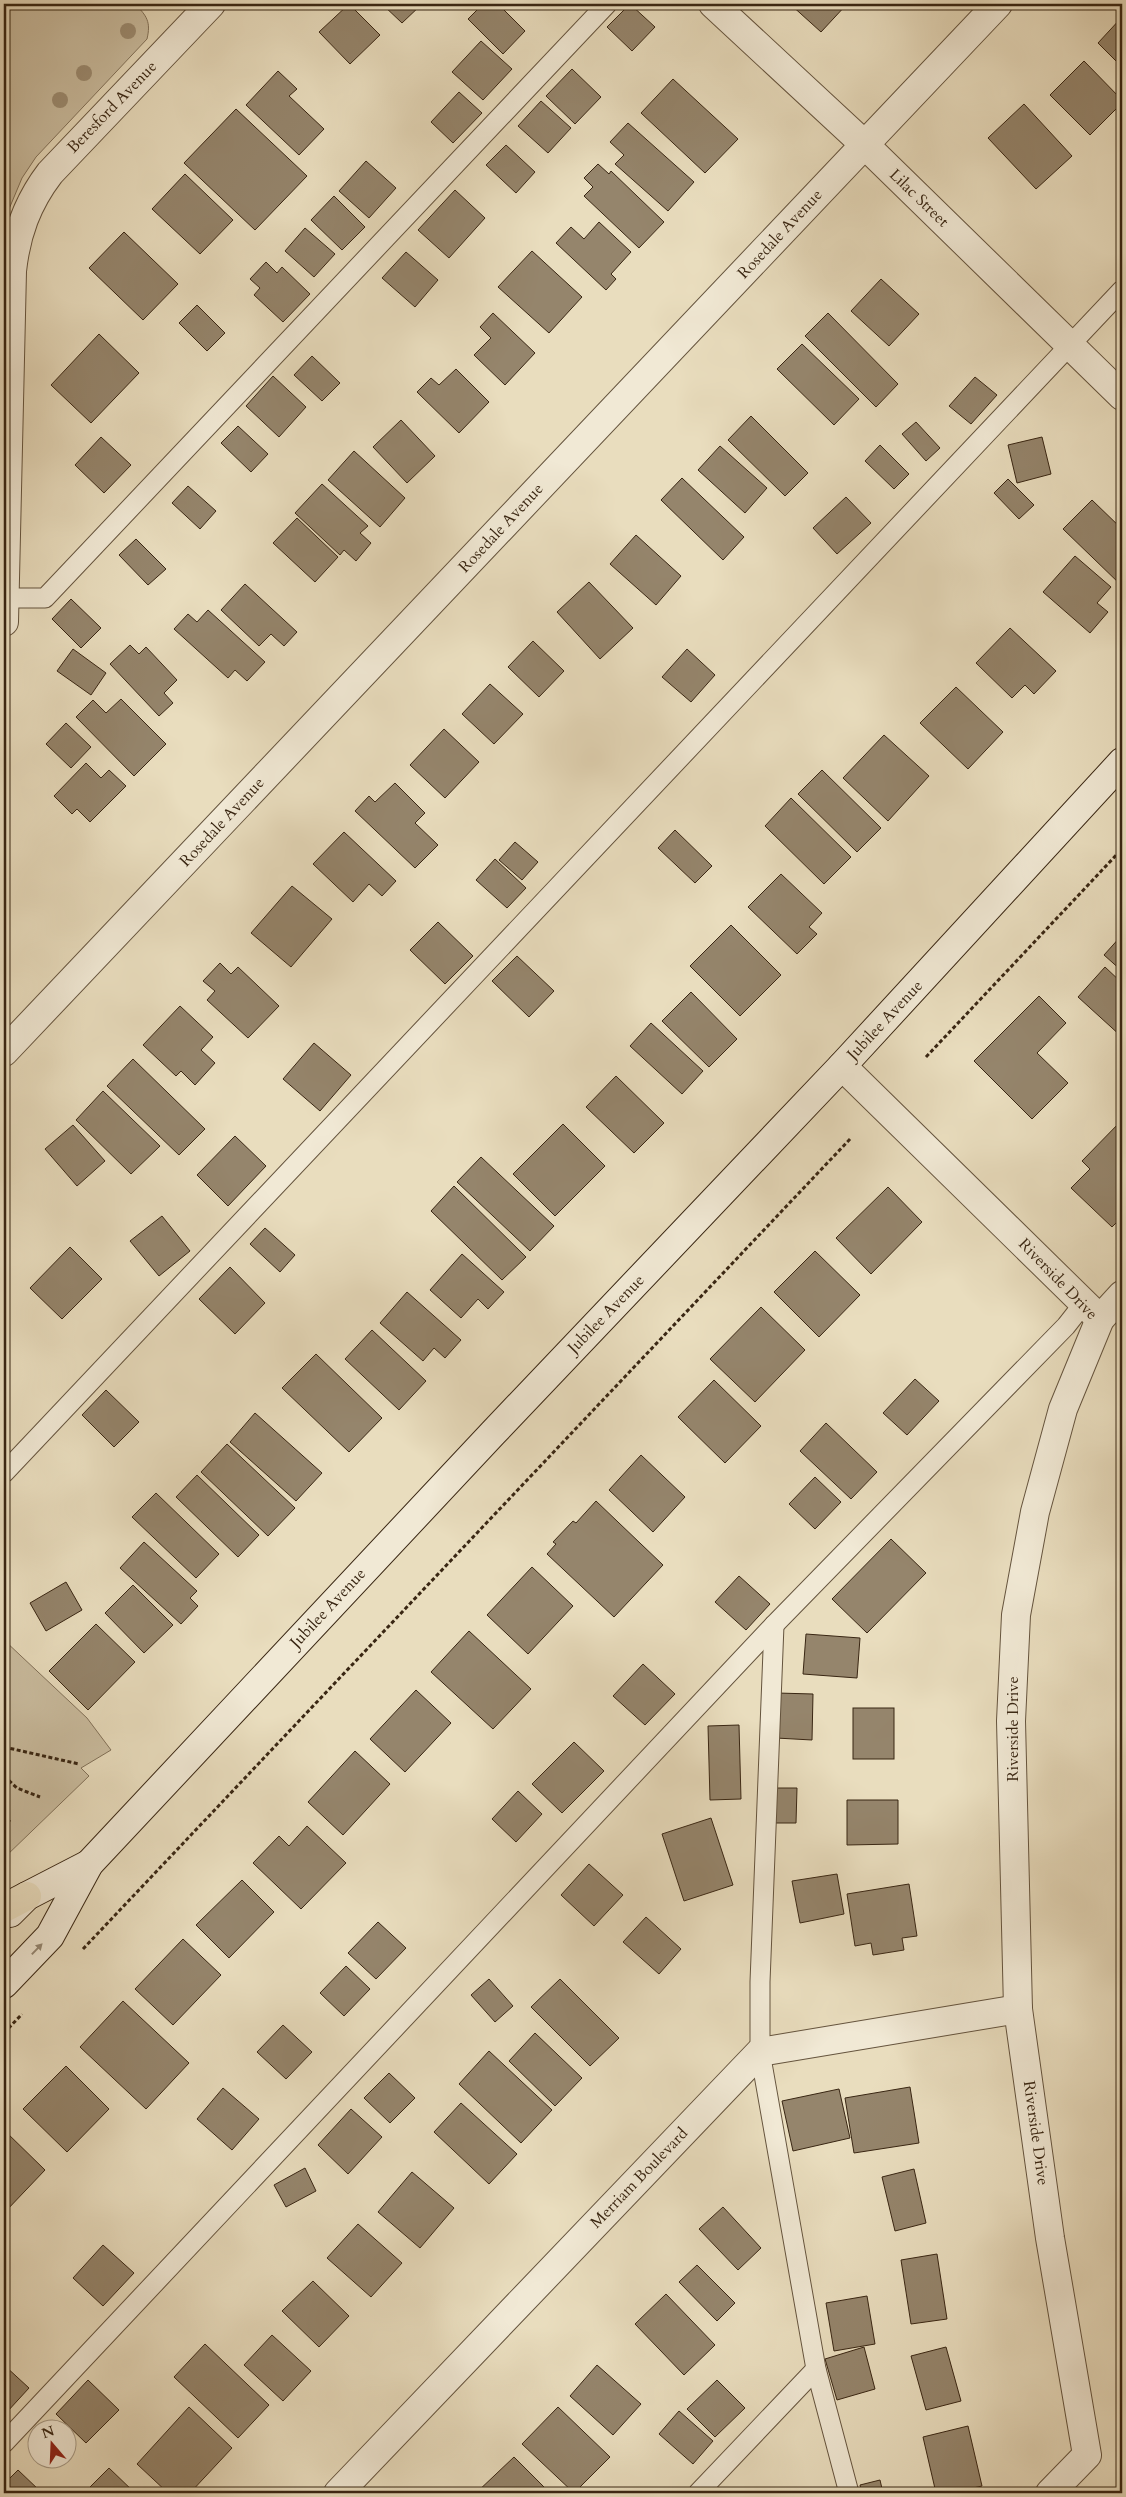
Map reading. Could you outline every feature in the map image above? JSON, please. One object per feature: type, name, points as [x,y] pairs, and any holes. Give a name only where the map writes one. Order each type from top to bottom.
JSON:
[{"type":"main road","points":[[4,1908],[27,1896]]},
{"type":"street","name":"Beresford Avenue","points":[[4,610],[12,271],[17,238],[23,218],[39,187],[50,174],[211,4]]},
{"type":"street","name":"Lilac Street","points":[[713,4],[865,145],[1122,396]]},
{"type":"street","name":"Rosedale Avenue","points":[[4,1052],[998,4]]},
{"type":"street","name":"Jubilee Avenue","points":[[4,1984],[50,1936],[89,1864],[493,1432],[842,1066],[1122,762]]},
{"type":"street","name":"Riverside Drive","points":[[842,1066],[1092,1311],[1035,1512],[1016,1615],[1011,1721],[1018,2009],[1050,2238],[1087,2455],[1050,2493]]},
{"type":"street","points":[[1092,1311],[1122,1296]]},
{"type":"street","name":"Jubilee Avenue","points":[[4,1920],[27,1896],[89,1864]]},
{"type":"street","points":[[760,2052],[1018,2009]]},
{"type":"street","name":"Merriam Boulevard","points":[[338,2493],[760,2052]]},
{"type":"lane","points":[[4,610],[46,598],[607,4]]},
{"type":"lane","points":[[4,1473],[1122,290]]},
{"type":"lane","points":[[4,2444],[774,1625],[1066,1326],[1092,1311]]},
{"type":"lane","points":[[774,1625],[760,1982],[760,2052],[816,2369],[849,2493]]},
{"type":"lane","points":[[698,2493],[816,2369]]},
{"type":"path","points":[[926,1057],[1122,849]]},
{"type":"path","points":[[79,1954],[851,1138]]},
{"type":"path","points":[[4,1747],[79,1764]]},
{"type":"path","points":[[4,1776],[17,1788],[40,1797]]},
{"type":"path","points":[[4,1817],[10,1822]]},
{"type":"path","points":[[4,2033],[24,2012]]},
{"type":"shaded area","points":[[7,4],[135,4],[145,16],[148,28],[147,39],[36,157],[22,178],[4,221]]},
{"type":"shaded area","points":[[4,1640],[87,1718],[111,1750],[81,1768],[89,1776],[4,1858]]},
{"type":"building","points":[[349,4],[380,35],[350,64],[319,32]]},
{"type":"building","points":[[382,4],[422,4],[402,23]]},
{"type":"building","points":[[483,4],[498,4],[525,31],[503,54],[468,19]]},
{"type":"building","points":[[630,4],[655,27],[632,51],[607,27]]},
{"type":"building","points":[[790,4],[847,4],[821,32]]},
{"type":"building","points":[[1122,17],[1122,67],[1098,43]]},
{"type":"building","points":[[481,41],[512,69],[483,100],[452,72]]},
{"type":"building","points":[[1084,61],[1122,100],[1122,103],[1090,135],[1050,95]]},
{"type":"building","points":[[572,69],[601,97],[575,124],[546,96]]},
{"type":"building","points":[[278,71],[297,89],[289,96],[324,129],[299,155],[246,105]]},
{"type":"building","points":[[673,79],[738,139],[705,173],[641,113]]},
{"type":"building","points":[[459,92],[482,113],[453,143],[431,122]]},
{"type":"building","points":[[541,101],[571,128],[548,153],[518,126]]},
{"type":"building","points":[[1024,104],[1072,156],[1036,189],[988,138]]},
{"type":"building","points":[[236,109],[307,176],[255,230],[184,163]]},
{"type":"building","points":[[628,123],[694,182],[668,211],[615,164],[624,155],[610,142]]},
{"type":"building","points":[[506,145],[535,172],[516,193],[486,165]]},
{"type":"building","points":[[366,161],[396,188],[369,218],[339,191]]},
{"type":"building","points":[[598,164],[609,174],[611,171],[664,222],[639,248],[584,196],[593,187],[584,178]]},
{"type":"building","points":[[185,174],[233,220],[200,254],[152,209]]},
{"type":"building","points":[[455,190],[485,218],[449,258],[418,230]]},
{"type":"building","points":[[334,196],[365,227],[342,250],[311,220]]},
{"type":"building","points":[[599,222],[631,252],[611,274],[616,279],[606,290],[556,243],[571,227],[584,239]]},
{"type":"building","points":[[305,228],[335,254],[314,277],[285,251]]},
{"type":"building","points":[[124,232],[178,284],[143,320],[89,268]]},
{"type":"building","points":[[532,251],[582,297],[549,333],[498,287]]},
{"type":"building","points":[[406,252],[438,280],[415,307],[382,278]]},
{"type":"building","points":[[266,262],[277,273],[282,267],[310,294],[283,322],[254,295],[260,288],[250,279]]},
{"type":"building","points":[[881,279],[919,314],[889,346],[851,311]]},
{"type":"building","points":[[197,305],[225,333],[207,351],[179,323]]},
{"type":"building","points":[[493,313],[535,353],[505,385],[474,355],[491,338],[480,327]]},
{"type":"building","points":[[828,313],[898,384],[876,407],[805,336]]},
{"type":"building","points":[[99,334],[139,373],[91,423],[51,385]]},
{"type":"building","points":[[802,344],[859,399],[834,425],[777,369]]},
{"type":"building","points":[[312,356],[340,383],[322,401],[294,375]]},
{"type":"building","points":[[456,369],[489,402],[459,433],[417,392],[431,378],[439,385]]},
{"type":"building","points":[[273,376],[306,407],[279,437],[246,406]]},
{"type":"building","points":[[975,377],[997,395],[971,424],[949,406]]},
{"type":"building","points":[[751,416],[808,473],[785,496],[728,440]]},
{"type":"building","points":[[401,420],[435,456],[407,483],[373,447]]},
{"type":"building","points":[[916,422],[940,448],[926,461],[902,434]]},
{"type":"building","points":[[238,426],[268,454],[251,472],[221,443]]},
{"type":"building","points":[[101,437],[131,465],[104,493],[75,465]]},
{"type":"building","points":[[1042,437],[1051,474],[1017,483],[1008,445]]},
{"type":"building","points":[[880,445],[909,474],[894,489],[865,461]]},
{"type":"building","points":[[720,446],[767,488],[745,513],[698,470]]},
{"type":"building","points":[[354,451],[405,498],[380,527],[328,480]]},
{"type":"building","points":[[682,478],[744,537],[723,560],[661,500]]},
{"type":"building","points":[[1008,479],[1034,505],[1019,519],[994,493]]},
{"type":"building","points":[[322,484],[368,526],[360,533],[371,543],[356,561],[344,550],[340,555],[295,513]]},
{"type":"building","points":[[188,486],[216,511],[200,529],[172,503]]},
{"type":"building","points":[[846,497],[871,523],[837,554],[813,528]]},
{"type":"building","points":[[1092,500],[1122,529],[1122,586],[1063,529]]},
{"type":"building","points":[[297,518],[338,557],[315,582],[273,543]]},
{"type":"building","points":[[636,535],[681,576],[656,605],[610,564]]},
{"type":"building","points":[[136,539],[166,569],[148,585],[119,555]]},
{"type":"building","points":[[1075,556],[1111,587],[1097,603],[1108,612],[1090,633],[1043,592]]},
{"type":"building","points":[[589,582],[633,628],[600,659],[557,612]]},
{"type":"building","points":[[245,584],[297,632],[284,646],[271,634],[259,646],[221,610]]},
{"type":"building","points":[[71,599],[101,628],[81,648],[52,619]]},
{"type":"building","points":[[208,610],[265,662],[247,681],[235,670],[228,678],[174,629],[188,614],[197,622]]},
{"type":"building","points":[[1010,628],[1056,671],[1034,694],[1025,685],[1012,698],[976,663]]},
{"type":"building","points":[[533,641],[564,671],[539,697],[508,667]]},
{"type":"building","points":[[130,645],[139,654],[146,647],[177,680],[164,693],[173,703],[159,716],[110,664]]},
{"type":"building","points":[[73,649],[106,673],[91,695],[57,671]]},
{"type":"building","points":[[687,649],[715,675],[691,702],[662,677]]},
{"type":"building","points":[[490,684],[523,714],[494,744],[462,714]]},
{"type":"building","points":[[956,687],[1003,732],[968,769],[920,723]]},
{"type":"building","points":[[121,699],[166,744],[134,776],[76,717],[93,700],[106,713]]},
{"type":"building","points":[[66,723],[91,747],[71,768],[46,744]]},
{"type":"building","points":[[444,729],[479,762],[445,798],[410,765]]},
{"type":"building","points":[[884,735],[929,776],[888,821],[843,778]]},
{"type":"building","points":[[86,763],[101,778],[109,770],[126,786],[90,822],[77,809],[72,814],[54,796]]},
{"type":"building","points":[[822,770],[881,828],[857,852],[798,794]]},
{"type":"building","points":[[395,783],[425,813],[415,823],[438,845],[415,868],[355,811],[369,796],[375,802]]},
{"type":"building","points":[[791,798],[851,857],[824,884],[765,826]]},
{"type":"building","points":[[675,830],[712,866],[695,883],[658,848]]},
{"type":"building","points":[[344,832],[396,881],[382,896],[369,884],[353,902],[313,864]]},
{"type":"building","points":[[515,842],[538,862],[522,880],[499,860]]},
{"type":"building","points":[[495,859],[526,888],[507,908],[476,880]]},
{"type":"building","points":[[781,874],[822,913],[809,927],[817,934],[797,954],[748,907]]},
{"type":"building","points":[[292,886],[332,919],[291,967],[251,933]]},
{"type":"building","points":[[438,922],[473,956],[445,984],[410,950]]},
{"type":"building","points":[[731,925],[781,975],[740,1016],[690,966]]},
{"type":"building","points":[[1122,935],[1122,971],[1104,955]]},
{"type":"building","points":[[517,956],[554,991],[529,1017],[492,981]]},
{"type":"building","points":[[220,963],[231,974],[238,967],[279,1006],[248,1038],[207,1000],[215,991],[203,981]]},
{"type":"building","points":[[1105,967],[1122,983],[1122,1037],[1078,997]]},
{"type":"building","points":[[691,992],[737,1039],[709,1067],[662,1021]]},
{"type":"building","points":[[1039,996],[1066,1023],[1037,1053],[1068,1083],[1032,1119],[974,1061]]},
{"type":"building","points":[[180,1006],[213,1037],[201,1050],[215,1063],[195,1085],[181,1071],[176,1076],[143,1045]]},
{"type":"building","points":[[651,1023],[703,1071],[682,1094],[630,1046]]},
{"type":"building","points":[[314,1043],[351,1075],[320,1111],[283,1079]]},
{"type":"building","points":[[133,1059],[205,1129],[179,1155],[107,1086]]},
{"type":"building","points":[[616,1076],[664,1123],[634,1153],[586,1107]]},
{"type":"building","points":[[103,1091],[160,1146],[131,1174],[76,1120]]},
{"type":"building","points":[[1122,1120],[1122,1217],[1112,1227],[1071,1188],[1090,1169],[1082,1161]]},
{"type":"building","points":[[563,1124],[605,1166],[555,1216],[513,1174]]},
{"type":"building","points":[[73,1125],[105,1161],[77,1186],[45,1149]]},
{"type":"building","points":[[235,1136],[266,1166],[228,1206],[197,1175]]},
{"type":"building","points":[[481,1157],[554,1226],[530,1251],[457,1182]]},
{"type":"building","points":[[454,1186],[526,1257],[502,1280],[431,1211]]},
{"type":"building","points":[[888,1187],[922,1222],[871,1274],[836,1238]]},
{"type":"building","points":[[162,1216],[190,1251],[159,1276],[130,1241]]},
{"type":"building","points":[[265,1228],[295,1255],[280,1272],[250,1244]]},
{"type":"building","points":[[70,1247],[102,1279],[62,1319],[30,1288]]},
{"type":"building","points":[[815,1251],[860,1295],[819,1337],[774,1292]]},
{"type":"building","points":[[462,1254],[504,1292],[488,1309],[478,1299],[461,1318],[430,1290]]},
{"type":"building","points":[[230,1267],[265,1303],[235,1334],[199,1299]]},
{"type":"building","points":[[407,1292],[461,1340],[445,1358],[434,1348],[423,1361],[380,1323]]},
{"type":"building","points":[[761,1307],[805,1350],[755,1402],[710,1359]]},
{"type":"building","points":[[372,1330],[426,1381],[399,1410],[345,1359]]},
{"type":"building","points":[[316,1354],[382,1418],[349,1452],[282,1388]]},
{"type":"building","points":[[915,1379],[939,1401],[907,1435],[883,1413]]},
{"type":"building","points":[[714,1380],[761,1426],[725,1463],[678,1417]]},
{"type":"building","points":[[106,1390],[139,1422],[114,1447],[82,1415]]},
{"type":"building","points":[[255,1413],[322,1473],[296,1501],[230,1442]]},
{"type":"building","points":[[826,1423],[877,1472],[851,1499],[800,1451]]},
{"type":"building","points":[[227,1444],[295,1508],[268,1536],[201,1472]]},
{"type":"building","points":[[641,1455],[685,1497],[653,1532],[609,1490]]},
{"type":"building","points":[[197,1475],[259,1535],[238,1557],[176,1497]]},
{"type":"building","points":[[815,1477],[841,1502],[815,1529],[789,1504]]},
{"type":"building","points":[[156,1493],[219,1554],[196,1578],[132,1517]]},
{"type":"building","points":[[596,1501],[663,1565],[614,1617],[547,1554],[556,1544],[553,1542],[573,1521],[576,1523]]},
{"type":"building","points":[[891,1539],[926,1573],[867,1633],[832,1599]]},
{"type":"building","points":[[144,1542],[197,1591],[190,1598],[198,1606],[181,1624],[120,1568]]},
{"type":"building","points":[[532,1567],[573,1606],[528,1654],[487,1615]]},
{"type":"building","points":[[739,1576],[770,1604],[746,1630],[715,1602]]},
{"type":"building","points":[[66,1582],[82,1610],[46,1631],[30,1603]]},
{"type":"building","points":[[133,1585],[173,1625],[144,1653],[105,1613]]},
{"type":"building","points":[[96,1624],[135,1662],[88,1710],[49,1671]]},
{"type":"building","points":[[469,1631],[531,1689],[493,1729],[431,1672]]},
{"type":"building","points":[[806,1634],[860,1638],[857,1678],[803,1674]]},
{"type":"building","points":[[643,1664],[675,1694],[645,1725],[613,1696]]},
{"type":"building","points":[[416,1690],[451,1723],[405,1772],[370,1739]]},
{"type":"building","points":[[1119,1691],[1122,1691],[1122,1744],[1119,1744]]},
{"type":"building","points":[[777,1693],[813,1694],[812,1740],[776,1738]]},
{"type":"building","points":[[853,1708],[894,1708],[894,1759],[853,1759]]},
{"type":"building","points":[[739,1725],[741,1799],[710,1800],[708,1726]]},
{"type":"building","points":[[574,1742],[604,1771],[562,1813],[532,1784]]},
{"type":"building","points":[[355,1751],[390,1784],[343,1835],[308,1802]]},
{"type":"building","points":[[1120,1773],[1122,1773],[1122,1813]]},
{"type":"building","points":[[773,1788],[797,1788],[796,1823],[772,1823]]},
{"type":"building","points":[[518,1791],[542,1814],[516,1842],[492,1819]]},
{"type":"building","points":[[847,1800],[898,1800],[898,1844],[847,1845]]},
{"type":"building","points":[[711,1818],[733,1885],[684,1901],[662,1834]]},
{"type":"building","points":[[307,1826],[346,1863],[301,1909],[253,1863],[279,1836],[289,1846]]},
{"type":"building","points":[[589,1864],[623,1895],[594,1926],[561,1895]]},
{"type":"building","points":[[837,1874],[844,1914],[800,1923],[792,1881]]},
{"type":"building","points":[[242,1880],[274,1912],[229,1958],[196,1925]]},
{"type":"building","points":[[909,1884],[917,1936],[902,1938],[904,1950],[873,1955],[871,1943],[855,1946],[847,1894]]},
{"type":"building","points":[[646,1917],[681,1949],[659,1974],[623,1942]]},
{"type":"building","points":[[378,1922],[406,1948],[376,1979],[348,1953]]},
{"type":"building","points":[[183,1939],[221,1975],[173,2025],[135,1989]]},
{"type":"building","points":[[346,1966],[370,1989],[344,2016],[320,1993]]},
{"type":"building","points":[[489,1979],[513,2006],[495,2022],[471,1995]]},
{"type":"building","points":[[560,1979],[619,2038],[590,2066],[531,2007]]},
{"type":"building","points":[[123,2001],[189,2063],[146,2109],[80,2047]]},
{"type":"building","points":[[283,2025],[312,2052],[286,2079],[257,2052]]},
{"type":"building","points":[[535,2033],[582,2078],[555,2106],[509,2061]]},
{"type":"building","points":[[489,2051],[552,2110],[521,2143],[459,2084]]},
{"type":"building","points":[[66,2066],[109,2109],[67,2152],[23,2109]]},
{"type":"building","points":[[389,2073],[415,2098],[390,2123],[364,2098]]},
{"type":"building","points":[[910,2087],[919,2143],[854,2153],[845,2098]]},
{"type":"building","points":[[223,2088],[259,2119],[232,2150],[197,2119]]},
{"type":"building","points":[[839,2089],[850,2138],[793,2151],[782,2101]]},
{"type":"building","points":[[461,2103],[517,2154],[489,2184],[434,2132]]},
{"type":"building","points":[[351,2109],[382,2137],[348,2174],[318,2145]]},
{"type":"building","points":[[4,2130],[45,2170],[5,2212],[4,2211]]},
{"type":"building","points":[[305,2168],[316,2191],[286,2207],[274,2185]]},
{"type":"building","points":[[914,2169],[926,2223],[895,2231],[882,2177]]},
{"type":"building","points":[[412,2172],[454,2208],[420,2248],[378,2212]]},
{"type":"building","points":[[723,2207],[761,2248],[738,2270],[699,2229]]},
{"type":"building","points":[[358,2224],[402,2263],[371,2297],[327,2258]]},
{"type":"building","points":[[103,2245],[134,2273],[103,2306],[73,2278]]},
{"type":"building","points":[[937,2254],[947,2319],[911,2324],[901,2260]]},
{"type":"building","points":[[697,2265],[735,2303],[717,2321],[679,2282]]},
{"type":"building","points":[[313,2281],[349,2316],[319,2347],[282,2311]]},
{"type":"building","points":[[666,2294],[715,2345],[684,2375],[635,2324]]},
{"type":"building","points":[[867,2296],[875,2344],[834,2351],[826,2303]]},
{"type":"building","points":[[272,2335],[311,2371],[283,2401],[244,2365]]},
{"type":"building","points":[[205,2344],[269,2405],[238,2438],[174,2377]]},
{"type":"building","points":[[864,2347],[875,2389],[837,2400],[825,2359]]},
{"type":"building","points":[[946,2347],[961,2401],[926,2410],[911,2356]]},
{"type":"building","points":[[4,2365],[29,2388],[7,2412],[4,2409]]},
{"type":"building","points":[[597,2365],[641,2404],[613,2435],[570,2396]]},
{"type":"building","points":[[88,2380],[119,2410],[86,2443],[78,2435],[78,2420],[62,2420],[56,2414]]},
{"type":"building","points":[[717,2380],[745,2408],[715,2437],[687,2409]]},
{"type":"building","points":[[189,2407],[232,2448],[190,2493],[168,2493],[137,2464]]},
{"type":"building","points":[[558,2407],[610,2457],[574,2493],[522,2444]]},
{"type":"building","points":[[679,2411],[713,2441],[693,2464],[659,2434]]},
{"type":"building","points":[[968,2426],[982,2486],[951,2493],[936,2493],[923,2437]]},
{"type":"building","points":[[514,2457],[550,2493],[476,2493]]},
{"type":"building","points":[[109,2468],[135,2493],[84,2493]]},
{"type":"building","points":[[18,2470],[40,2491],[38,2493],[4,2493],[4,2484]]},
{"type":"building","points":[[880,2480],[883,2493],[862,2493],[860,2485]]}]
